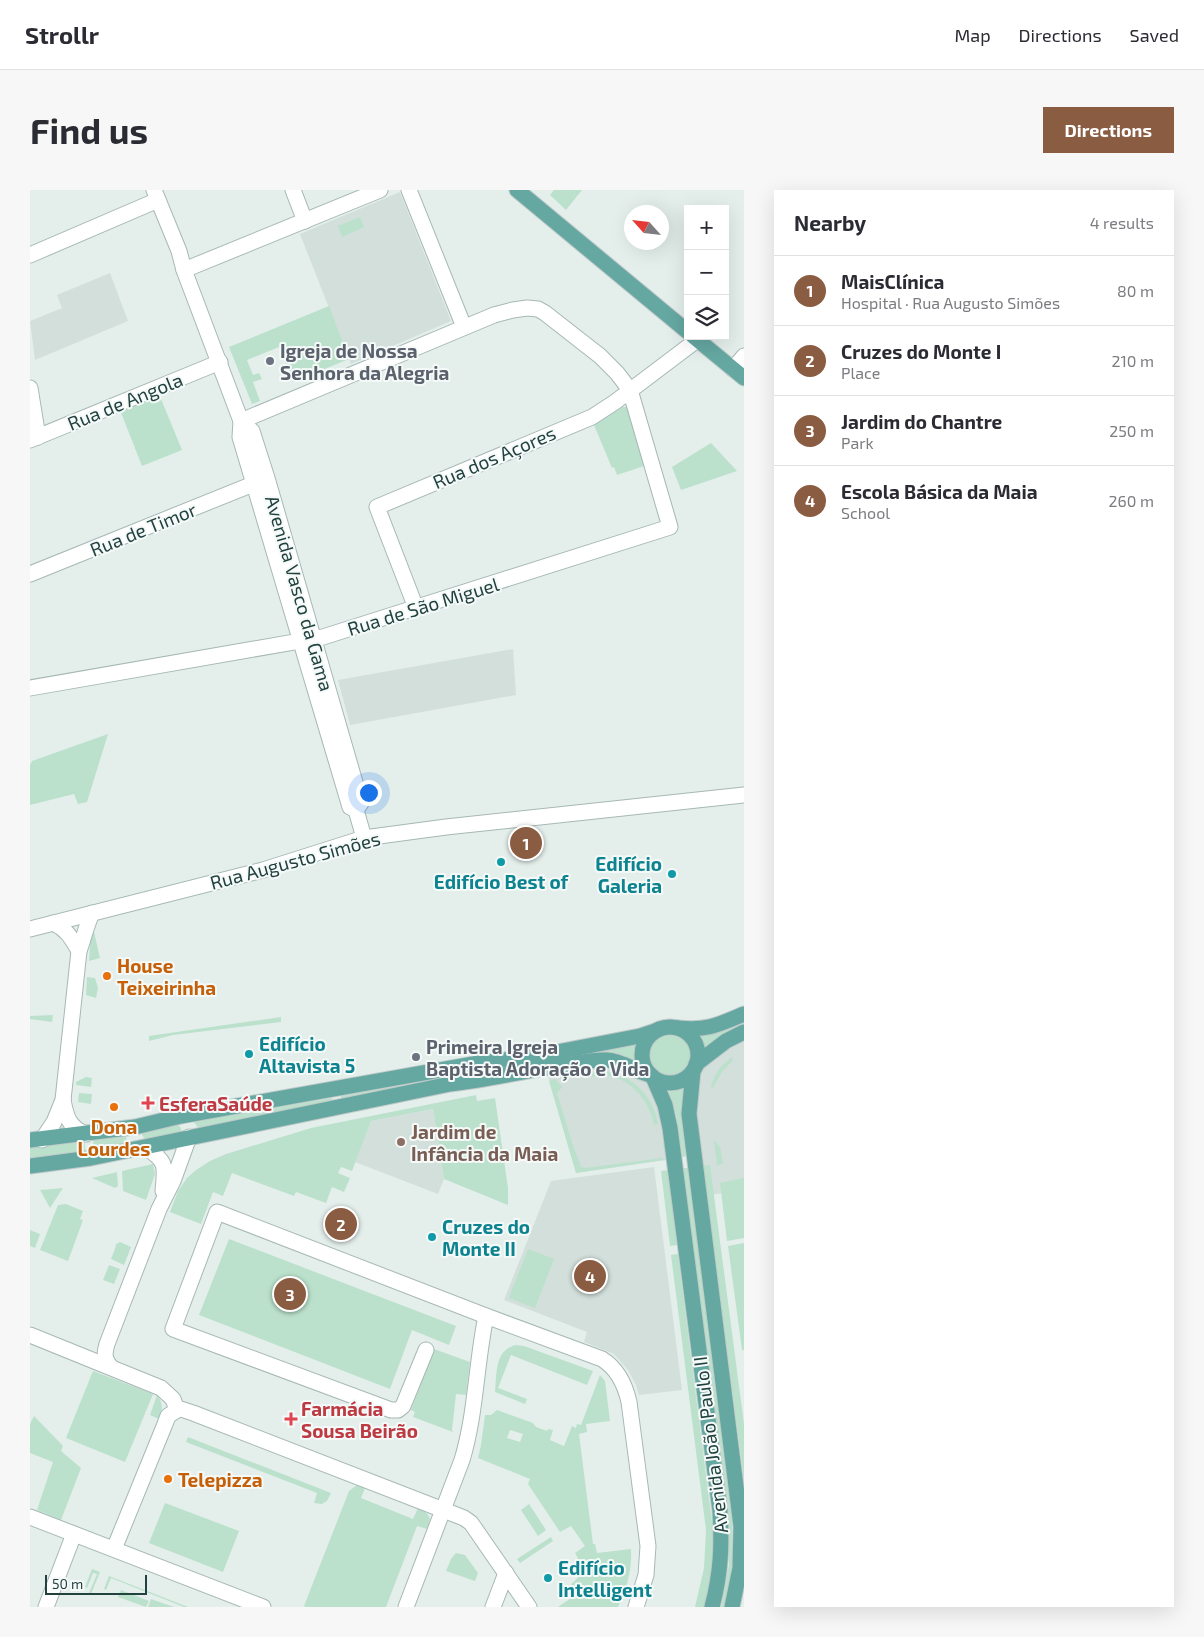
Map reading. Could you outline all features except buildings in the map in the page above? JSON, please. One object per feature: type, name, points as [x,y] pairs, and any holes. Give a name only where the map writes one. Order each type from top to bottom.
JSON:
[{"type":"main road","points":[[517,190],[684,329]]},
{"type":"main road","points":[[698,340],[738,374]]},
{"type":"main road","points":[[36,1140],[135,1127],[181,1116],[479,1064],[531,1057],[640,1036],[658,1030],[674,1028],[700,1030],[744,1014]]},
{"type":"main road","points":[[674,1028],[684,1031],[692,1038],[698,1054],[695,1068]]},
{"type":"main road","points":[[652,1076],[643,1062],[642,1052],[649,1037],[658,1030]]},
{"type":"main road","points":[[30,1166],[91,1158],[450,1084],[480,1081],[587,1061],[608,1060],[616,1062],[652,1076],[662,1082],[672,1083],[683,1080],[726,1041],[744,1032]]},
{"type":"main road","name":"Avenida João Paulo II","points":[[695,1068],[689,1114],[741,1526],[740,1568],[732,1607]]},
{"type":"main road","name":"Avenida João Paulo II","points":[[652,1076],[666,1105],[670,1128],[720,1511],[721,1558],[712,1607]]},
{"type":"main road","points":[[181,1116],[190,1127],[190,1137]]},
{"type":"main road","points":[[135,1127],[134,1138],[145,1147]]},
{"type":"street","points":[[292,190],[305,221]]},
{"type":"street","points":[[184,270],[380,190]]},
{"type":"street","points":[[410,190],[464,327]]},
{"type":"street","points":[[30,255],[156,195]]},
{"type":"street","name":"Avenida Vasco da Gama","points":[[156,195],[179,251],[184,270],[241,421],[252,431],[261,481],[306,639],[327,709],[361,803],[356,810],[364,838]]},
{"type":"street","points":[[241,421],[464,327],[513,310],[527,308],[538,309],[549,315],[607,362],[630,390]]},
{"type":"street","name":"Rua dos Açores","points":[[416,608],[377,507],[592,416],[630,390],[688,340]]},
{"type":"street","points":[[738,374],[744,356]]},
{"type":"street","name":"Rua de Angola","points":[[34,438],[220,362]]},
{"type":"street","points":[[30,388],[34,438]]},
{"type":"street","name":"Rua de São Miguel","points":[[30,688],[333,634],[670,527],[630,390]]},
{"type":"street","name":"Rua de Timor","points":[[30,574],[261,481]]},
{"type":"street","name":"Rua Augusto Simões","points":[[30,929],[263,870],[364,838],[474,824],[744,795]]},
{"type":"street","points":[[36,1140],[54,1122],[63,1100],[79,951],[84,938],[85,928],[92,913]]},
{"type":"street","points":[[53,923],[61,926],[72,938],[79,951]]},
{"type":"street","points":[[63,1100],[69,1122],[79,1131],[86,1134]]},
{"type":"street","points":[[111,1368],[105,1361],[104,1355],[107,1344],[163,1200],[173,1181],[190,1137]]},
{"type":"street","points":[[145,1147],[159,1156],[165,1169],[163,1200]]},
{"type":"street","points":[[426,1350],[403,1406],[398,1410],[391,1410],[173,1329],[217,1212],[602,1359],[621,1378],[627,1389],[630,1402],[648,1546],[646,1575],[636,1607]]},
{"type":"street","points":[[406,1607],[468,1442],[486,1316]]},
{"type":"street","points":[[30,1335],[161,1388],[172,1399],[177,1410]]},
{"type":"street","points":[[114,1549],[164,1424],[168,1416],[181,1409],[464,1518],[471,1524],[529,1607]]},
{"type":"street","points":[[30,1517],[263,1607]]},
{"type":"street","points":[[46,1607],[74,1534]]},
{"type":"street","points":[[493,1607],[506,1573]]},
{"type":"shaded area","points":[[400,192],[451,321],[351,364],[300,234]]},
{"type":"shaded area","points":[[110,273],[128,321],[35,360],[30,321],[62,308],[57,295]]},
{"type":"shaded area","points":[[513,649],[516,695],[350,725],[338,680]]},
{"type":"shaded area","points":[[744,1033],[744,1189],[701,1197],[694,1082],[708,1057]]},
{"type":"shaded area","points":[[605,1062],[653,1082],[673,1159],[576,1173],[546,1069]]},
{"type":"shaded area","name":"Jardim de Infância da Maia","points":[[433,1109],[444,1179],[438,1194],[355,1162],[371,1121]]},
{"type":"shaded area","points":[[654,1167],[682,1390],[639,1395],[628,1370],[614,1354],[584,1342],[587,1332],[504,1300],[551,1181]]},
{"type":"green space","points":[[554,190],[582,190],[566,210],[550,195]]},
{"type":"green space","points":[[360,217],[364,227],[342,237],[338,226]]},
{"type":"green space","points":[[329,306],[349,359],[293,382],[279,347],[247,360],[253,375],[259,373],[262,379],[253,382],[260,401],[252,404],[229,347]]},
{"type":"green space","points":[[159,394],[182,450],[142,466],[120,410]]},
{"type":"green space","points":[[623,407],[627,407],[629,410],[644,466],[617,475],[614,467],[612,468],[594,425]]},
{"type":"green space","points":[[711,443],[737,471],[681,490],[672,467]]},
{"type":"green space","points":[[108,734],[87,802],[78,804],[74,794],[30,805],[30,765],[32,761]]},
{"type":"green space","points":[[91,932],[94,932],[100,958],[89,961]]},
{"type":"green space","points":[[87,977],[95,978],[98,988],[96,998],[86,995]]},
{"type":"green space","points":[[53,1015],[52,1022],[30,1019],[30,1016]]},
{"type":"green space","points":[[281,1017],[281,1022],[173,1035],[149,1041],[149,1036]]},
{"type":"green space","points":[[744,1019],[744,1024],[726,1032],[705,1047],[700,1036]]},
{"type":"green space","points":[[671,1034],[686,1040],[692,1055],[686,1070],[671,1076],[656,1070],[650,1055],[656,1040]]},
{"type":"green space","points":[[639,1041],[636,1051],[636,1062],[614,1054],[590,1054],[589,1050]]},
{"type":"green space","points":[[580,1052],[581,1055],[341,1101],[341,1096]]},
{"type":"green space","points":[[732,1057],[733,1060],[722,1072],[713,1088],[711,1087],[719,1070]]},
{"type":"green space","points":[[603,1071],[623,1077],[640,1088],[652,1104],[658,1124],[654,1125],[646,1104],[632,1087],[612,1077],[601,1075],[590,1077],[589,1073]]},
{"type":"green space","points":[[86,1077],[92,1078],[91,1087],[76,1085],[76,1082]]},
{"type":"green space","points":[[555,1079],[562,1087],[557,1093],[581,1167],[663,1158],[663,1160],[576,1173],[549,1081]]},
{"type":"green space","points":[[684,1089],[681,1112],[686,1156],[682,1157],[676,1114],[668,1092]]},
{"type":"green space","points":[[79,1093],[92,1094],[91,1104],[78,1102]]},
{"type":"green space","points":[[476,1095],[477,1101],[495,1098],[508,1188],[508,1205],[444,1179],[433,1109],[371,1121],[352,1171],[341,1167],[338,1173],[350,1178],[344,1192],[332,1187],[326,1203],[296,1192],[294,1196],[232,1173],[223,1196],[213,1192],[201,1224],[170,1212],[178,1191],[187,1178],[210,1161],[226,1154],[311,1128]]},
{"type":"green space","points":[[332,1098],[333,1103],[201,1131],[193,1121]]},
{"type":"green space","points":[[177,1124],[181,1128],[181,1133],[145,1139],[142,1135],[143,1131]]},
{"type":"green space","points":[[125,1132],[128,1146],[94,1153],[93,1137]]},
{"type":"green space","points":[[84,1139],[86,1155],[30,1161],[30,1145]]},
{"type":"green space","points":[[714,1140],[720,1147],[723,1164],[717,1165]]},
{"type":"green space","points":[[153,1164],[155,1174],[146,1200],[123,1191],[122,1171]]},
{"type":"green space","points":[[710,1165],[744,1424],[744,1481],[703,1166]]},
{"type":"green space","points":[[683,1168],[688,1168],[732,1513],[732,1566],[724,1607],[721,1607],[729,1564],[729,1527]]},
{"type":"green space","points":[[668,1170],[677,1245],[670,1246],[661,1171]]},
{"type":"green space","points":[[117,1172],[118,1186],[115,1188],[92,1178]]},
{"type":"green space","points":[[744,1178],[744,1238],[727,1241],[720,1183]]},
{"type":"green space","points":[[63,1188],[50,1208],[40,1190]]},
{"type":"green space","points":[[66,1204],[83,1211],[80,1219],[83,1220],[68,1261],[40,1250],[58,1205]]},
{"type":"green space","points":[[30,1230],[40,1234],[35,1248],[30,1246]]},
{"type":"green space","points":[[229,1239],[456,1326],[449,1345],[412,1330],[390,1389],[199,1315]]},
{"type":"green space","points":[[120,1242],[131,1247],[124,1265],[111,1259],[115,1245]]},
{"type":"green space","points":[[744,1243],[744,1350],[742,1350],[728,1246]]},
{"type":"green space","points":[[528,1249],[554,1259],[535,1308],[509,1298]]},
{"type":"green space","points":[[678,1254],[713,1530],[711,1569],[704,1607],[695,1607],[704,1568],[706,1530],[671,1255]]},
{"type":"green space","points":[[109,1265],[120,1269],[114,1284],[103,1280]]},
{"type":"green space","points":[[515,1345],[524,1346],[593,1371],[587,1385],[511,1355],[498,1388],[527,1399],[525,1404],[495,1392],[500,1358],[503,1352]]},
{"type":"green space","points":[[434,1349],[470,1362],[466,1395],[456,1394],[453,1432],[413,1417],[415,1412],[411,1410]]},
{"type":"green space","points":[[93,1371],[153,1394],[125,1462],[66,1438]]},
{"type":"green space","points":[[600,1375],[605,1381],[610,1421],[586,1424],[587,1432],[579,1434],[593,1544],[595,1544],[597,1553],[631,1549],[628,1579],[618,1607],[558,1607],[577,1594],[571,1584],[578,1577],[580,1570],[575,1553],[585,1546],[571,1526],[560,1532],[528,1484],[530,1479],[478,1458],[485,1415],[491,1415],[497,1410],[533,1423],[536,1427],[547,1431],[548,1429],[553,1430],[550,1440],[564,1446],[572,1426],[576,1428],[577,1424],[581,1425]],"holes":[[[510,1430],[523,1434],[520,1442],[507,1438]]]},
{"type":"green space","points":[[157,1395],[162,1406],[159,1419],[150,1415]]},
{"type":"green space","points":[[34,1416],[63,1446],[61,1451],[81,1468],[61,1520],[37,1510],[53,1462],[30,1453],[30,1424]]},
{"type":"green space","points":[[188,1437],[331,1493],[327,1501],[322,1504],[314,1503],[317,1493],[186,1442]]},
{"type":"green space","points":[[357,1485],[365,1488],[361,1498],[413,1519],[418,1508],[423,1511],[430,1519],[427,1529],[417,1526],[386,1607],[306,1607],[304,1606],[349,1491]]},
{"type":"green space","points":[[165,1503],[239,1531],[223,1572],[149,1543]]},
{"type":"green space","points":[[529,1504],[546,1530],[538,1536],[521,1510]]},
{"type":"green space","points":[[551,1537],[553,1541],[520,1563],[517,1559]]},
{"type":"green space","points":[[456,1553],[465,1555],[478,1573],[475,1581],[446,1571]]},
{"type":"green space","points":[[92,1569],[100,1572],[91,1594],[89,1593],[97,1574],[93,1573],[87,1588],[85,1587]]},
{"type":"green space","points":[[109,1576],[188,1607],[111,1578],[106,1590],[104,1589]]},
{"type":"green space","points":[[121,1590],[149,1601],[146,1607],[118,1597]]},
{"type":"green space","points":[[151,1599],[174,1607],[148,1607]]},
{"type":"place","name":"Igreja de Nossa Senhora da Alegria","points":[[270,361]]},
{"type":"place","name":"MaisClínica","points":[[526,843]]},
{"type":"place","name":"Edifício Best of","points":[[501,862]]},
{"type":"place","name":"Edifício Galeria","points":[[672,874]]},
{"type":"place","name":"House Teixeirinha","points":[[107,976]]},
{"type":"place","name":"Edifício Altavista 5","points":[[249,1054]]},
{"type":"place","name":"Primeira Igreja Baptista Adoração e Vida","points":[[416,1057]]},
{"type":"place","name":"EsferaSaúde","points":[[148,1103]]},
{"type":"place","name":"Dona Lourdes","points":[[114,1107]]},
{"type":"place","name":"Jardim de Infância da Maia","points":[[401,1142]]},
{"type":"place","name":"Cruzes do Monte I","points":[[341,1224]]},
{"type":"place","name":"Cruzes do Monte II","points":[[432,1237]]},
{"type":"place","name":"Escola Básica da Maia","points":[[590,1276]]},
{"type":"place","name":"Jardim do Chantre","points":[[290,1294]]},
{"type":"place","name":"Farmácia Sousa Beirão","points":[[291,1419]]},
{"type":"place","name":"Telepizza","points":[[168,1479]]},
{"type":"place","name":"Edifício Intelligent","points":[[548,1578]]}]
